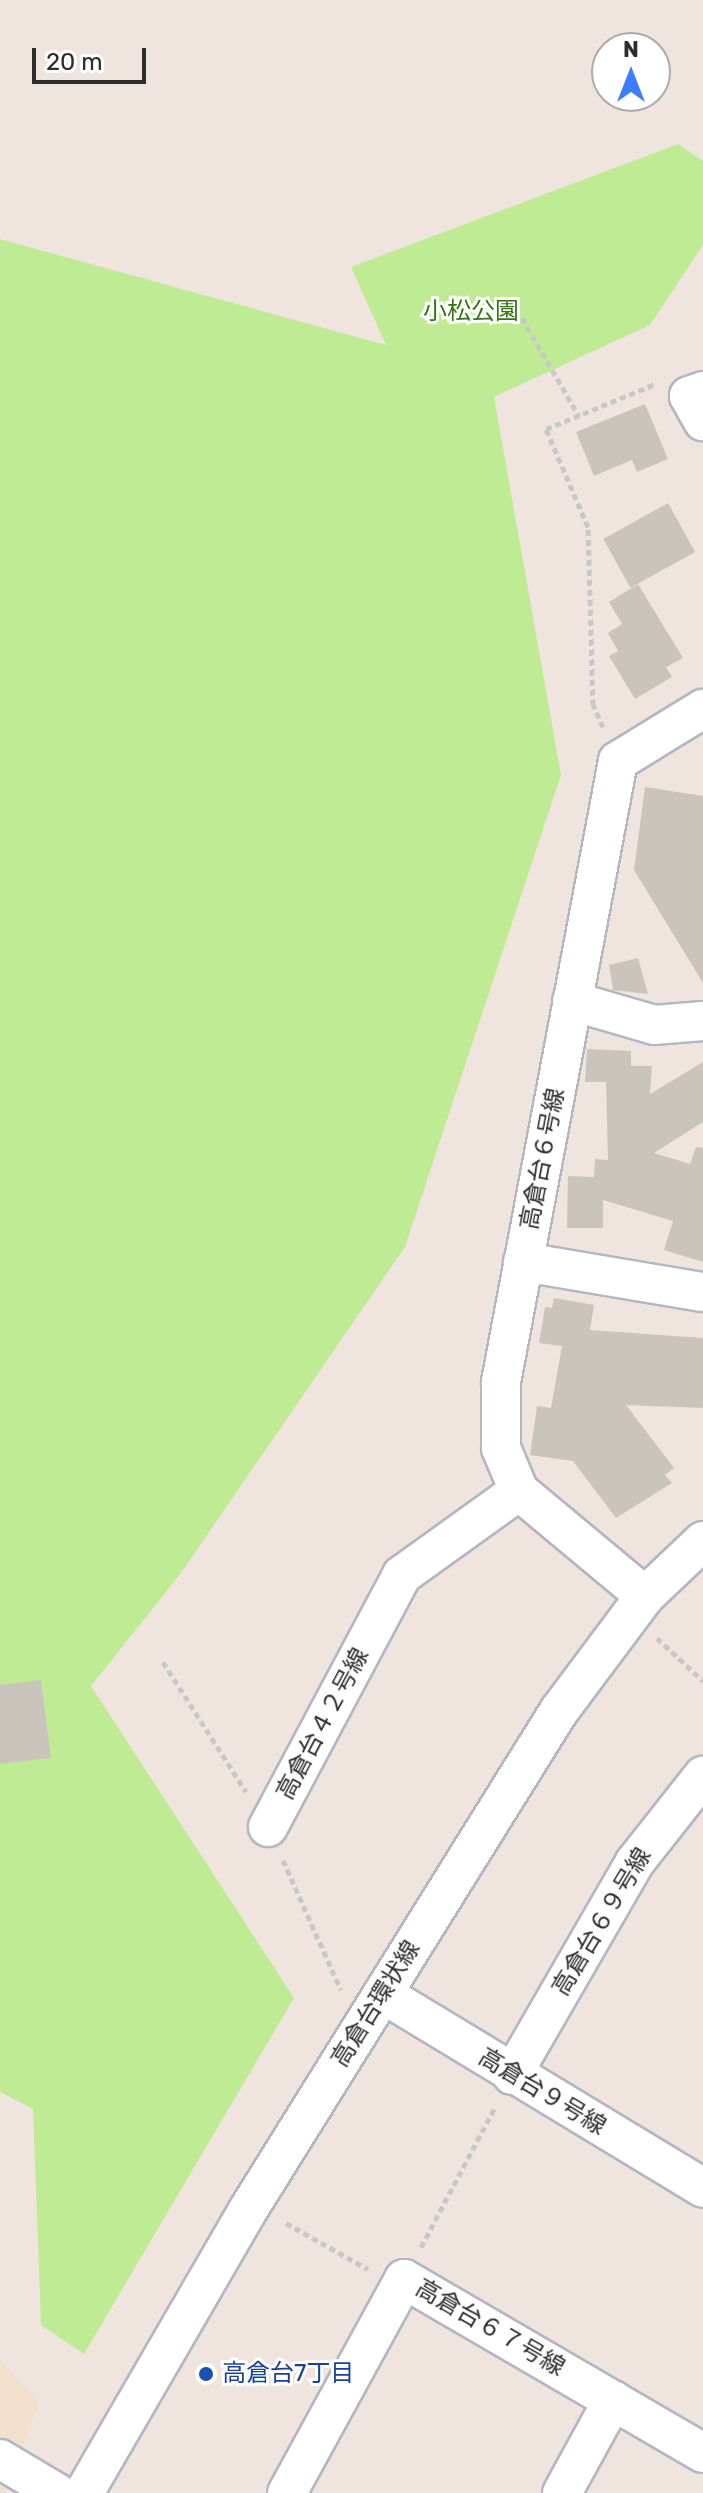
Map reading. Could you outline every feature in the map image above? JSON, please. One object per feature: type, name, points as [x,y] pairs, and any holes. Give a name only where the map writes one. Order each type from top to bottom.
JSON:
[{"type":"street","points":[[703,391],[689,396],[703,421]]},
{"type":"street","points":[[618,761],[703,709]]},
{"type":"street","name":"高倉台６号線","points":[[618,761],[501,1382],[501,1448],[519,1491],[645,1596]]},
{"type":"street","points":[[572,1001],[654,1025],[703,1021]]},
{"type":"street","points":[[523,1262],[703,1292]]},
{"type":"street","name":"高倉台４２号線","points":[[268,1827],[402,1575],[519,1491]]},
{"type":"street","name":"高倉台環状線","points":[[84,2493],[383,1994],[559,1711],[645,1596],[703,1541]]},
{"type":"street","name":"高倉台６９号線","points":[[512,2075],[635,1862],[703,1776]]},
{"type":"street","name":"高倉台９号線","points":[[383,1994],[703,2188]]},
{"type":"street","name":"高倉台６７号線","points":[[287,2493],[402,2283],[703,2453]]},
{"type":"street","points":[[562,2493],[613,2400]]},
{"type":"street","points":[[0,2459],[57,2493]]},
{"type":"path","points":[[522,318],[579,416]]},
{"type":"path","points":[[618,761],[593,705],[588,527],[546,429],[662,381]]},
{"type":"path","points":[[656,1638],[703,1681]]},
{"type":"path","name":"高倉台４２号線","points":[[163,1662],[268,1827]]},
{"type":"path","points":[[268,1827],[341,1990]]},
{"type":"path","points":[[282,2221],[402,2283],[512,2075]]},
{"type":"shaded area","points":[[0,2360],[39,2402],[5,2493],[0,2493]]},
{"type":"green space","name":"小松公園","points":[[678,144],[703,161],[703,245],[650,325],[494,397],[561,775],[405,1247],[181,1573],[91,1686],[294,1998],[84,2354],[41,2325],[33,2109],[0,2092],[0,239],[386,345],[351,267]]},
{"type":"building","points":[[645,404],[668,459],[637,472],[632,460],[594,476],[576,432]]},
{"type":"building","points":[[668,503],[695,552],[630,588],[603,539]]},
{"type":"building","points":[[638,584],[683,658],[666,667],[672,677],[635,699],[609,656],[618,651],[608,633],[622,624],[609,602]]},
{"type":"building","points":[[645,787],[703,796],[703,983],[634,870]]},
{"type":"building","points":[[638,958],[648,994],[613,990],[609,965]]},
{"type":"building","points":[[587,1049],[631,1051],[631,1066],[652,1066],[650,1094],[703,1062],[703,1122],[654,1153],[690,1164],[696,1147],[703,1148],[703,1262],[664,1250],[673,1221],[603,1200],[603,1228],[567,1228],[568,1176],[594,1177],[595,1159],[608,1160],[606,1082],[585,1082]]},
{"type":"building","points":[[554,1298],[594,1305],[590,1330],[703,1338],[703,1408],[626,1405],[674,1468],[665,1475],[672,1483],[616,1518],[573,1461],[530,1455],[537,1406],[551,1408],[562,1346],[539,1343],[545,1307],[552,1308]]},
{"type":"building","points":[[41,1680],[51,1758],[0,1764],[0,1685]]},
{"type":"place","name":"高倉台7丁目","points":[[206,2374]]}]
